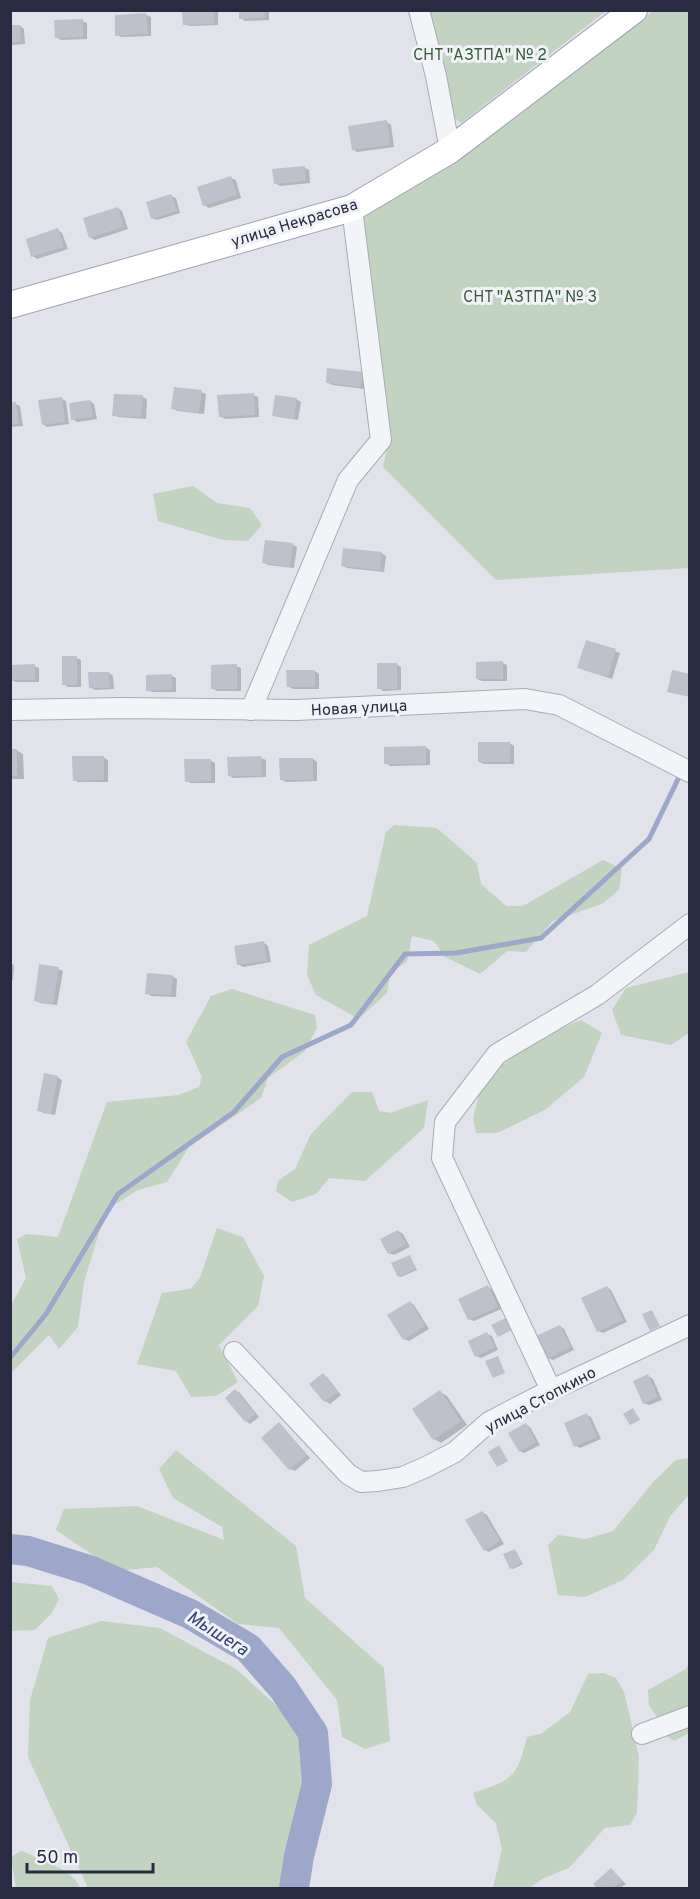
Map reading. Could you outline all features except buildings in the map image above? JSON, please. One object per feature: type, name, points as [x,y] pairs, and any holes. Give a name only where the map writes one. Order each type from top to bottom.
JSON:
[{"type":"main road","name":"улица Некрасова","points":[[10,304],[352,208],[450,150],[634,10]]},
{"type":"street","points":[[419,10],[436,76],[450,150]]},
{"type":"street","points":[[251,710],[348,480],[381,440],[352,208]]},
{"type":"street","name":"Новая улица","points":[[10,710],[121,708],[296,710],[525,699],[559,705],[690,772]]},
{"type":"street","points":[[551,1390],[442,1158],[445,1122],[497,1054],[597,995],[690,924]]},
{"type":"street","name":"улица Стопкино","points":[[234,1352],[348,1474],[361,1482],[403,1478],[426,1467],[455,1452],[489,1422],[690,1324]]},
{"type":"street","points":[[642,1734],[690,1716]]},
{"type":"green space","name":"СНТ \"АЗТПА\" № 2","points":[[427,11],[606,11],[461,123],[453,116]]},
{"type":"green space","name":"СНТ \"АЗТПА\" № 3","points":[[653,11],[689,11],[689,568],[496,580],[383,467],[388,444],[359,215],[498,128]]},
{"type":"green space","points":[[193,486],[217,503],[250,508],[262,525],[248,541],[223,540],[158,521],[153,494]]},
{"type":"green space","points":[[394,825],[437,828],[477,863],[481,884],[506,906],[523,906],[603,860],[622,869],[619,890],[602,904],[553,921],[526,952],[507,951],[480,974],[445,957],[434,941],[412,936],[407,962],[390,973],[387,993],[364,1014],[355,1017],[316,995],[307,975],[309,945],[367,916],[386,832]]},
{"type":"green space","points":[[689,972],[689,1033],[671,1045],[621,1035],[612,1010],[626,988]]},
{"type":"green space","points":[[232,989],[315,1015],[317,1028],[305,1051],[268,1078],[261,1098],[189,1147],[167,1182],[138,1190],[106,1210],[84,1282],[78,1327],[59,1349],[49,1335],[11,1373],[11,1305],[26,1278],[17,1239],[27,1234],[58,1237],[107,1102],[179,1095],[199,1087],[202,1077],[186,1042],[211,996]]},
{"type":"green space","points":[[581,1020],[602,1033],[584,1077],[545,1110],[497,1133],[476,1133],[473,1118],[480,1091],[503,1064],[544,1036]]},
{"type":"green space","points":[[352,1092],[372,1092],[379,1111],[390,1113],[428,1100],[424,1128],[365,1181],[329,1178],[316,1194],[292,1202],[276,1191],[278,1181],[295,1169],[311,1134]]},
{"type":"green space","points":[[217,1228],[243,1237],[264,1276],[258,1306],[219,1345],[238,1382],[216,1396],[191,1397],[176,1371],[137,1364],[162,1293],[190,1289],[200,1278]]},
{"type":"green space","points":[[176,1450],[296,1546],[305,1598],[384,1668],[390,1741],[365,1749],[342,1737],[337,1700],[279,1628],[238,1624],[157,1567],[116,1571],[56,1530],[64,1509],[137,1506],[224,1540],[222,1527],[173,1498],[159,1469]]},
{"type":"green space","points":[[689,1458],[689,1495],[670,1516],[654,1550],[623,1580],[585,1597],[558,1595],[548,1545],[558,1535],[586,1539],[613,1531],[654,1481],[676,1460]]},
{"type":"green space","points":[[10,1582],[52,1586],[59,1599],[52,1613],[35,1630],[11,1631]]},
{"type":"green space","points":[[101,1621],[160,1628],[236,1669],[295,1722],[306,1755],[287,1888],[88,1888],[28,1757],[30,1700],[48,1638]]},
{"type":"green space","points":[[689,1664],[689,1733],[674,1741],[662,1733],[662,1725],[649,1705],[648,1690],[686,1669]]},
{"type":"green space","points":[[603,1673],[616,1678],[624,1692],[639,1756],[637,1813],[630,1825],[605,1828],[569,1868],[542,1879],[530,1888],[493,1888],[502,1849],[496,1823],[477,1805],[473,1793],[496,1785],[511,1775],[520,1761],[527,1737],[541,1734],[570,1712],[588,1674]]},
{"type":"green space","points":[[21,1851],[64,1870],[80,1888],[16,1888],[11,1857]]},
{"type":"waterway","points":[[10,1358],[46,1314],[118,1194],[234,1112],[282,1057],[351,1025],[405,954],[456,953],[541,938],[649,839],[681,773]]},
{"type":"waterway","name":"Мышега","points":[[10,1549],[28,1551],[89,1570],[190,1614],[248,1648],[283,1688],[313,1733],[317,1784],[299,1856],[294,1888]]}]
